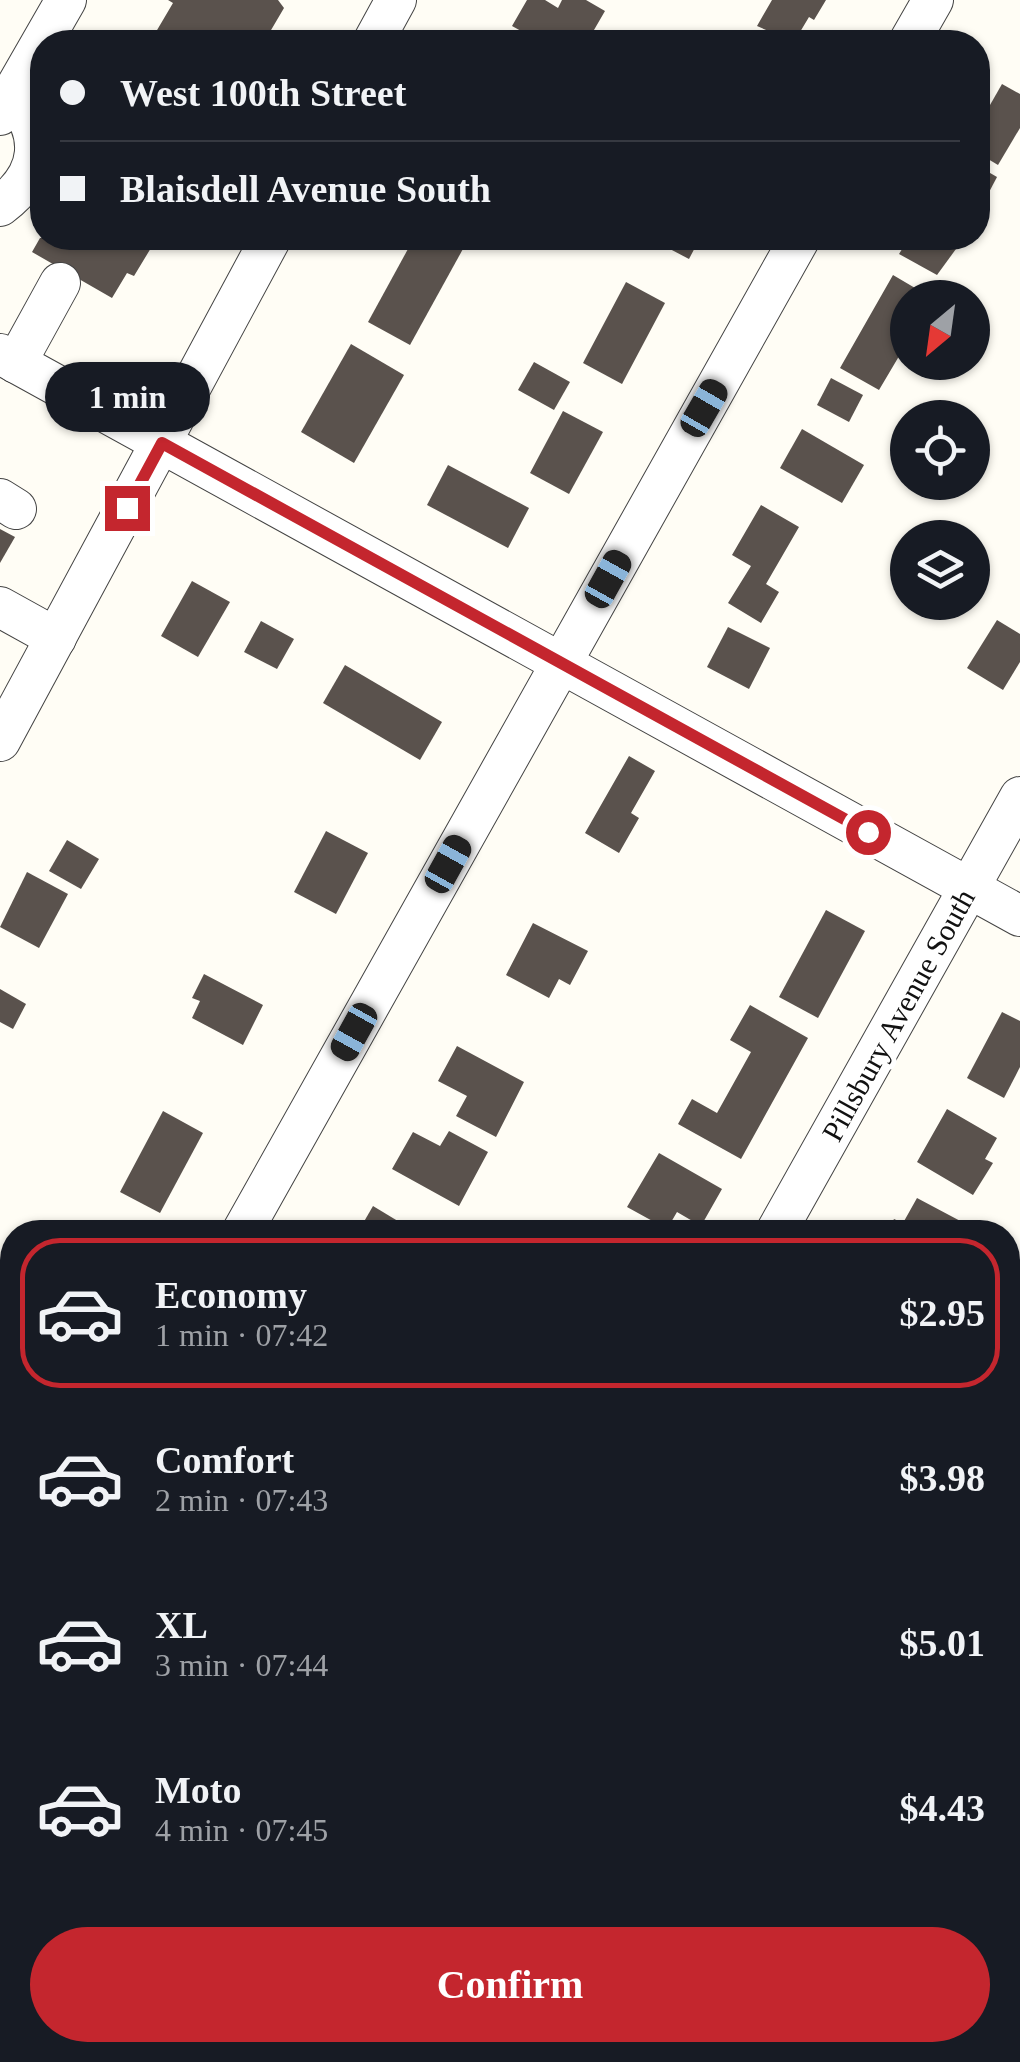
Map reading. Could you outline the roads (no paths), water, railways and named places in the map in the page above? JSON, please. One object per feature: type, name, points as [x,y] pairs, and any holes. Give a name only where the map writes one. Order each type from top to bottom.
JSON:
[{"type":"street","points":[[49,30],[66,0]]},
{"type":"street","points":[[380,30],[396,0]]},
{"type":"street","points":[[917,30],[933,0]]},
{"type":"street","points":[[30,62],[6,104],[30,120]]},
{"type":"street","points":[[0,206],[17,190],[30,163]]},
{"type":"street","points":[[0,741],[265,250]]},
{"type":"street","points":[[249,1220],[793,250]]},
{"type":"street","points":[[60,284],[8,358],[1020,916]]},
{"type":"street","points":[[0,607],[56,638]]},
{"type":"street","name":"Pillsbury Avenue South","points":[[783,1220],[1020,798]]}]
